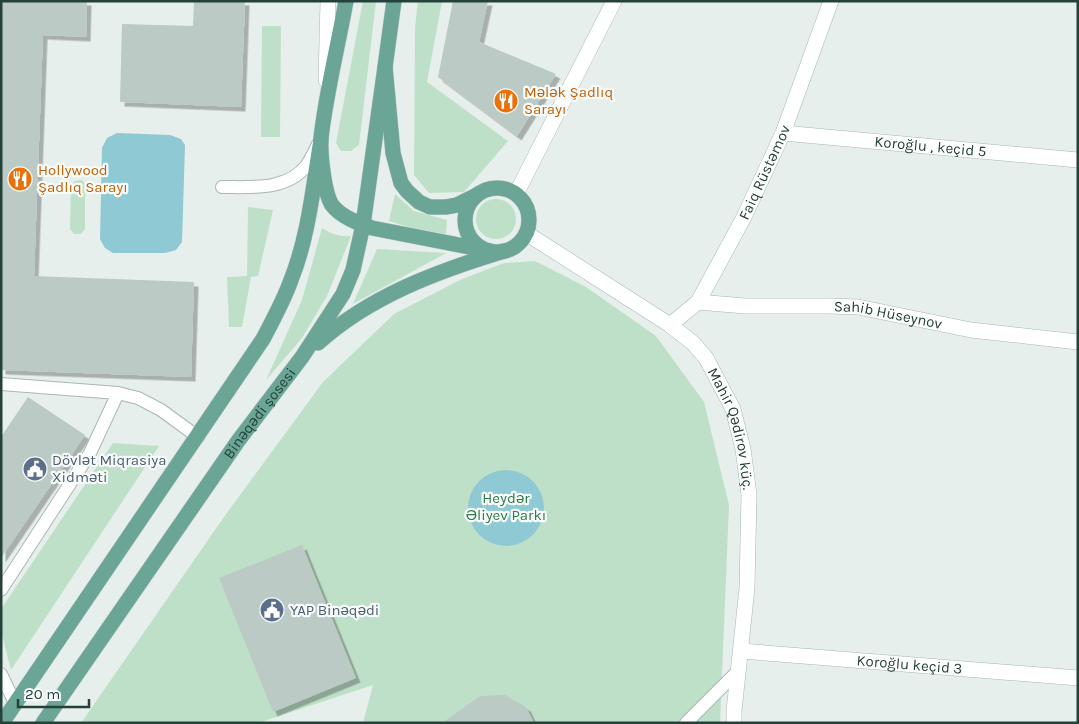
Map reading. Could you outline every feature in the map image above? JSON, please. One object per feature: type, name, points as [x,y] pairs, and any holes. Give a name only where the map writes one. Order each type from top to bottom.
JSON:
[{"type":"main road","points":[[2,723],[263,339],[292,279],[309,214],[346,1]]},
{"type":"main road","points":[[302,357],[328,334],[381,300],[437,273],[517,244],[526,233],[529,219],[528,212],[516,194],[510,190],[496,188],[482,191],[457,204],[446,207],[430,207],[419,202],[407,192],[401,183],[393,153],[385,67],[394,1]]},
{"type":"main road","name":"Binəqədi şosesi","points":[[43,723],[238,441],[302,357],[343,294],[353,270],[363,225],[385,67]]},
{"type":"main road","points":[[321,140],[327,194],[333,206],[342,214],[372,228],[497,251]]},
{"type":"main road","points":[[476,195],[471,200],[465,213],[466,227],[472,240],[483,248],[497,251]]},
{"type":"street","points":[[326,113],[328,1]]},
{"type":"street","points":[[516,194],[614,1]]},
{"type":"street","name":"Faiq Rüstəmov","points":[[670,325],[698,302],[744,218],[783,133],[831,1]]},
{"type":"street","name":"Koroğlu , keçid 5","points":[[783,133],[1078,160]]},
{"type":"street","name":"Mahir Qədirov küç.","points":[[526,233],[670,325],[693,344],[706,358],[733,409],[743,448],[749,495],[747,588],[734,723]]},
{"type":"street","name":"Sahib Hüseynov","points":[[698,302],[744,306],[858,308],[971,330],[1078,342]]},
{"type":"street","name":"Koroğlu keçid 3","points":[[741,651],[1078,678]]},
{"type":"lane","points":[[222,187],[263,187],[278,184],[295,176],[306,165],[321,140]]},
{"type":"lane","points":[[1,384],[118,393],[138,398],[161,410],[198,436]]},
{"type":"lane","points":[[1,590],[90,453],[118,393]]},
{"type":"lane","points":[[686,723],[738,671]]},
{"type":"lane","points":[[1,674],[15,703]]},
{"type":"green space","points":[[363,1],[376,1],[359,145],[351,151],[341,151],[336,143]]},
{"type":"green space","points":[[418,1],[442,1],[427,82],[508,141],[464,192],[429,193],[414,175],[415,27]]},
{"type":"green space","points":[[262,26],[281,26],[280,137],[261,137]]},
{"type":"green space","points":[[82,180],[85,184],[85,229],[81,234],[74,234],[70,229],[71,185],[75,181]]},
{"type":"green space","points":[[395,194],[414,211],[447,220],[446,234],[411,228],[389,221]]},
{"type":"green space","points":[[500,199],[507,202],[513,208],[516,219],[515,227],[507,236],[500,239],[492,239],[485,236],[477,227],[476,215],[479,208],[488,200]]},
{"type":"green space","points":[[248,207],[273,210],[258,276],[251,277],[242,327],[229,327],[227,277],[247,276]]},
{"type":"green space","points":[[322,228],[336,235],[351,236],[327,296],[302,338],[266,380],[302,300]]},
{"type":"green space","points":[[377,249],[446,253],[353,304]]},
{"type":"green space","name":"Heydər Əliyev Parkı","points":[[535,261],[586,287],[656,336],[704,402],[729,505],[720,723],[363,723],[373,685],[258,723],[81,723],[224,517],[323,382],[394,314],[462,279],[504,263]]},
{"type":"green space","points":[[113,443],[159,446],[11,670],[1,631],[1,609]]},
{"type":"water","points":[[117,133],[170,135],[181,139],[185,145],[182,242],[176,250],[165,253],[113,253],[105,248],[100,239],[102,148],[107,138]]},
{"type":"water","points":[[499,470],[513,470],[527,476],[538,487],[544,501],[541,523],[533,535],[513,546],[499,546],[485,540],[474,529],[468,515],[468,501],[474,487],[485,476]]},
{"type":"building","points":[[1,1],[87,1],[86,37],[43,35],[34,276],[194,282],[191,377],[1,370]]},
{"type":"building","points":[[194,1],[245,1],[241,107],[120,102],[122,24],[193,26]]},
{"type":"building","points":[[453,1],[488,1],[479,42],[556,74],[517,136],[438,77]]},
{"type":"building","points":[[28,397],[85,435],[1,558],[1,437]]},
{"type":"building","points":[[302,545],[356,678],[273,712],[219,578]]},
{"type":"building","points":[[505,695],[526,707],[534,723],[442,723],[480,696]]},
{"type":"place","name":"Mələk Şadlıq Sarayı","points":[[506,101]]},
{"type":"place","name":"Hollywood Şadlıq Sarayı","points":[[20,179]]},
{"type":"place","name":"Dövlət Miqrasiya Xidməti","points":[[35,469]]},
{"type":"place","name":"YAP Binəqədi","points":[[272,610]]}]
